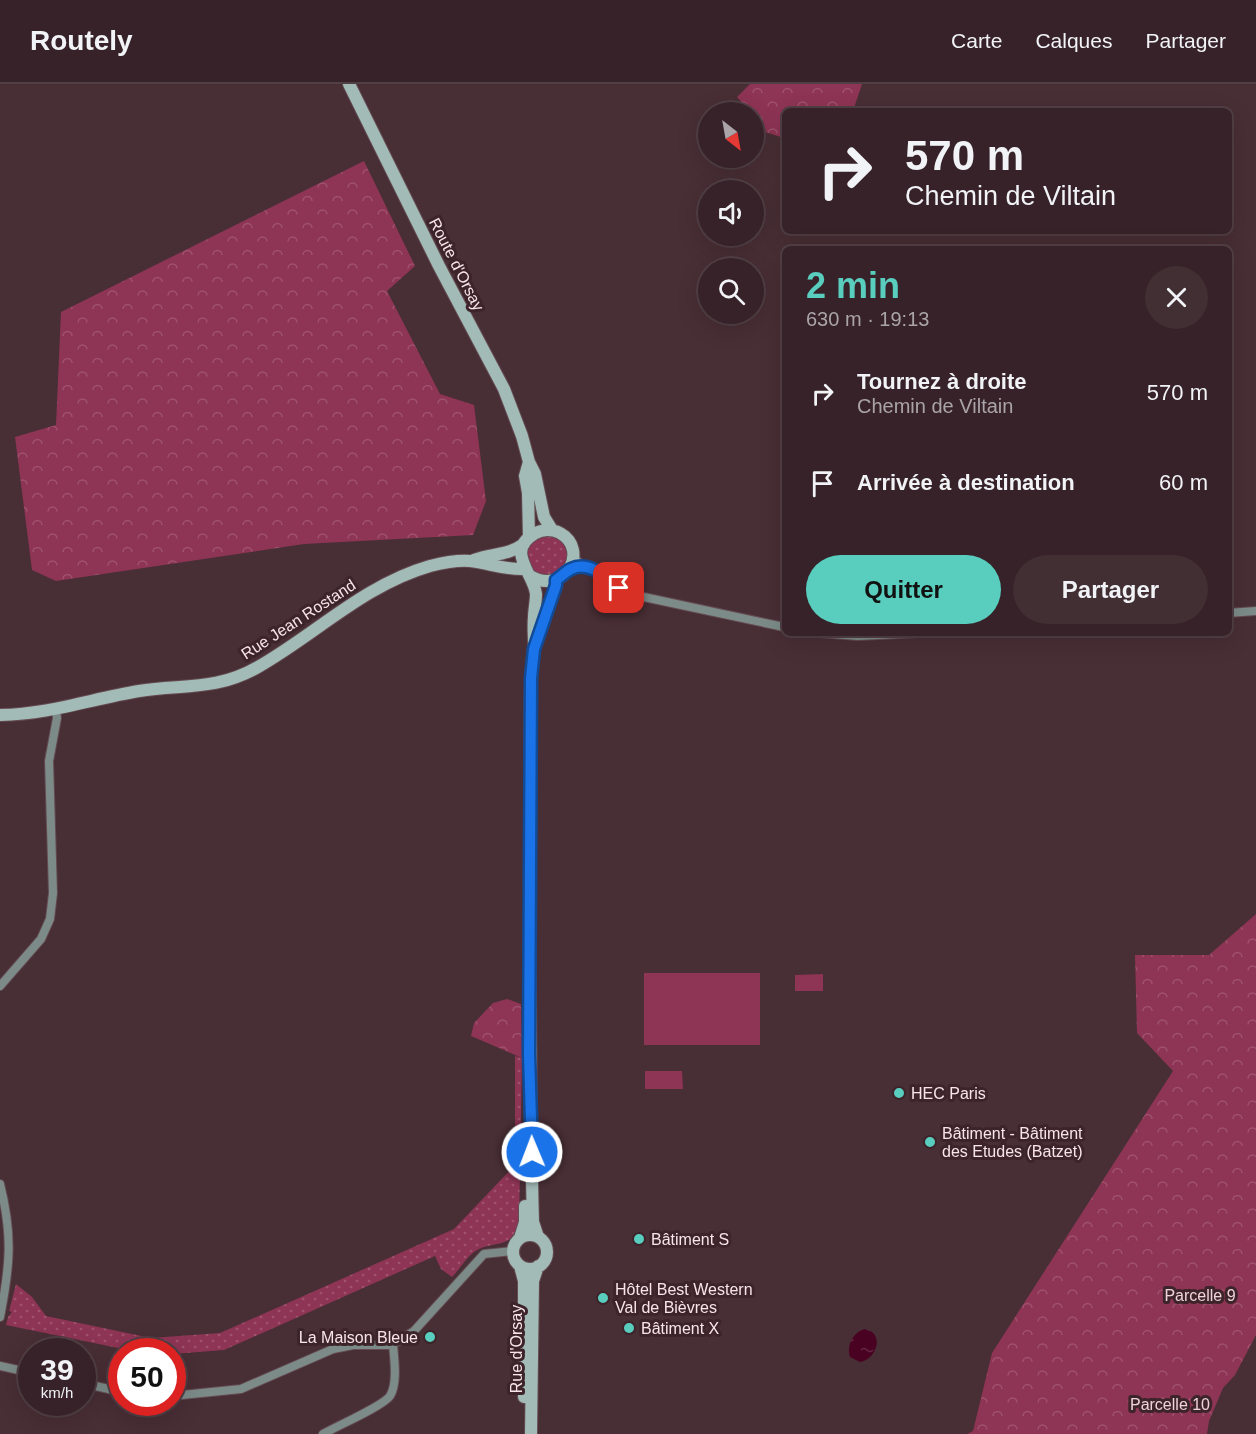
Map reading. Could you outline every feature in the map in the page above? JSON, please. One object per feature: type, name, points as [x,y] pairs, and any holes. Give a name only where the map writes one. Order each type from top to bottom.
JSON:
[{"type":"main road","name":"Route d'Orsay","points":[[349,84],[504,389],[534,474],[544,517],[552,530]]},
{"type":"main road","name":"Route d'Orsay","points":[[527,541],[528,493],[525,476],[529,462]]},
{"type":"main road","points":[[527,572],[538,580],[547,582],[556,580],[569,569],[573,557],[569,543],[559,533],[544,530],[527,541],[522,561],[536,594],[531,690],[529,1054],[525,1222],[513,1251],[516,1262],[529,1269],[538,1266],[547,1254],[533,1222],[529,1054]]},
{"type":"main road","name":"Rue Jean Rostand","points":[[0,715],[56,710],[142,691],[207,686],[235,679],[257,668],[377,587],[432,566],[506,554],[527,541]]},
{"type":"main road","name":"Rue Jean Rostand","points":[[470,561],[527,572]]},
{"type":"main road","points":[[534,649],[556,580]]},
{"type":"main road","points":[[520,1238],[529,1235],[538,1237]]},
{"type":"main road","name":"Rue d'Orsay","points":[[520,1266],[524,1281],[523,1434]]},
{"type":"main road","name":"Rue d'Orsay","points":[[531,1434],[533,1281],[538,1266]]},
{"type":"street","points":[[573,557],[583,566],[596,571],[626,593],[782,627]]},
{"type":"street","points":[[569,569],[583,566]]},
{"type":"street","points":[[1232,613],[1256,611]]},
{"type":"street","points":[[0,986],[41,939],[50,918],[53,893],[49,761],[57,718],[56,710]]},
{"type":"street","points":[[0,1184],[10,1250],[1,1314]]},
{"type":"street","points":[[186,1395],[241,1389],[333,1348],[393,1344],[414,1331],[484,1254],[513,1251]]},
{"type":"street","points":[[323,1434],[378,1406],[390,1396],[393,1385],[393,1344]]},
{"type":"street","points":[[0,1366],[18,1370]]},
{"type":"green space","points":[[750,84],[862,84],[854,108],[782,108],[782,137],[764,132],[764,102],[741,102],[737,97]]},
{"type":"green space","points":[[364,161],[415,266],[387,291],[440,394],[474,405],[486,501],[473,535],[304,544],[56,581],[32,570],[15,437],[56,425],[61,312]]},
{"type":"green space","points":[[547,536],[561,542],[567,556],[561,570],[547,576],[533,570],[527,556],[533,542]]},
{"type":"green space","points":[[1256,914],[1256,1335],[1235,1375],[1223,1388],[1209,1421],[1207,1434],[967,1434],[973,1431],[992,1353],[1173,1071],[1137,1033],[1135,955],[1209,955]]},
{"type":"green space","points":[[644,973],[760,973],[760,1045],[644,1045]]},
{"type":"green space","points":[[823,974],[823,991],[795,991],[795,975]]},
{"type":"green space","points":[[507,999],[521,1004],[522,1058],[471,1036],[474,1023],[493,1003]]},
{"type":"green space","points":[[515,1056],[522,1058],[519,1224],[516,1232],[506,1242],[480,1248],[468,1257],[452,1277],[441,1269],[435,1256],[224,1350],[186,1353],[186,1338],[151,1338],[220,1333],[454,1229],[515,1165]]},
{"type":"green space","points":[[645,1071],[682,1071],[683,1089],[645,1089]]},
{"type":"green space","points":[[16,1284],[32,1297],[46,1316],[151,1338],[108,1338],[108,1346],[96,1343],[96,1338],[70,1338],[6,1325],[12,1312],[9,1311]]},
{"type":"water","points":[[865,1329],[871,1331],[877,1340],[871,1356],[860,1362],[850,1357],[849,1348],[854,1336]]},
{"type":"place","name":"HEC Paris","points":[[899,1093]]},
{"type":"place","name":"Bâtiment - Bâtiment des Etudes (Batzet)","points":[[930,1142]]},
{"type":"place","name":"Bâtiment S","points":[[639,1239]]},
{"type":"place","name":"Hôtel Best Western Val de Bièvres","points":[[603,1298]]},
{"type":"place","name":"Bâtiment X","points":[[629,1328]]},
{"type":"place","name":"La Maison Bleue","points":[[430,1337]]},
{"type":"route","points":[[532,1152],[529,1054],[531,678],[534,649],[556,580],[569,569],[583,566],[596,571],[619,588]]},
{"type":"park label","name":"Parcelle 9","points":[[1200,1295]]},
{"type":"park label","name":"Parcelle 10","points":[[1170,1404]]}]
